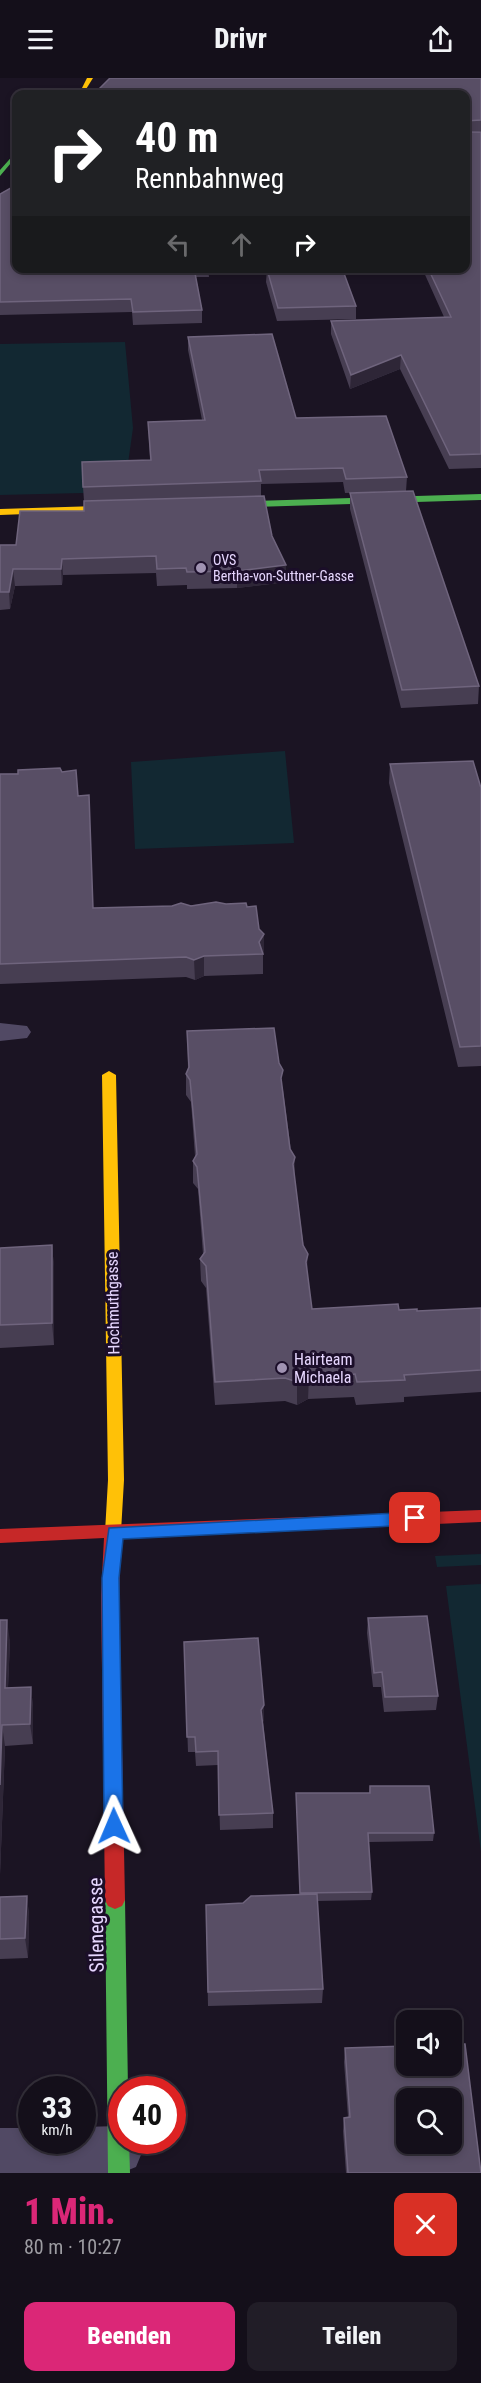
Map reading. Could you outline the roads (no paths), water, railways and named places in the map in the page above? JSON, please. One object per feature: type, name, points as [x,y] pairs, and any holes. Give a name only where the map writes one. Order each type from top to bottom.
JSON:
[{"type":"street","points":[[0,176],[12,160]]},
{"type":"street","points":[[211,505],[481,497]]},
{"type":"street","points":[[0,512],[143,507]]},
{"type":"street","name":"Hochmuthgasse","points":[[109,1074],[115,1532]]},
{"type":"street","points":[[0,1536],[481,1516]]},
{"type":"street","name":"Silenegasse","points":[[115,1532],[110,1595],[119,2161]]},
{"type":"street","points":[[0,2152],[119,2161]]},
{"type":"place","name":"OVS Bertha-von-Suttner-Gasse","points":[[201,568]]},
{"type":"place","name":"Hairteam Michaela","points":[[282,1368]]}]
